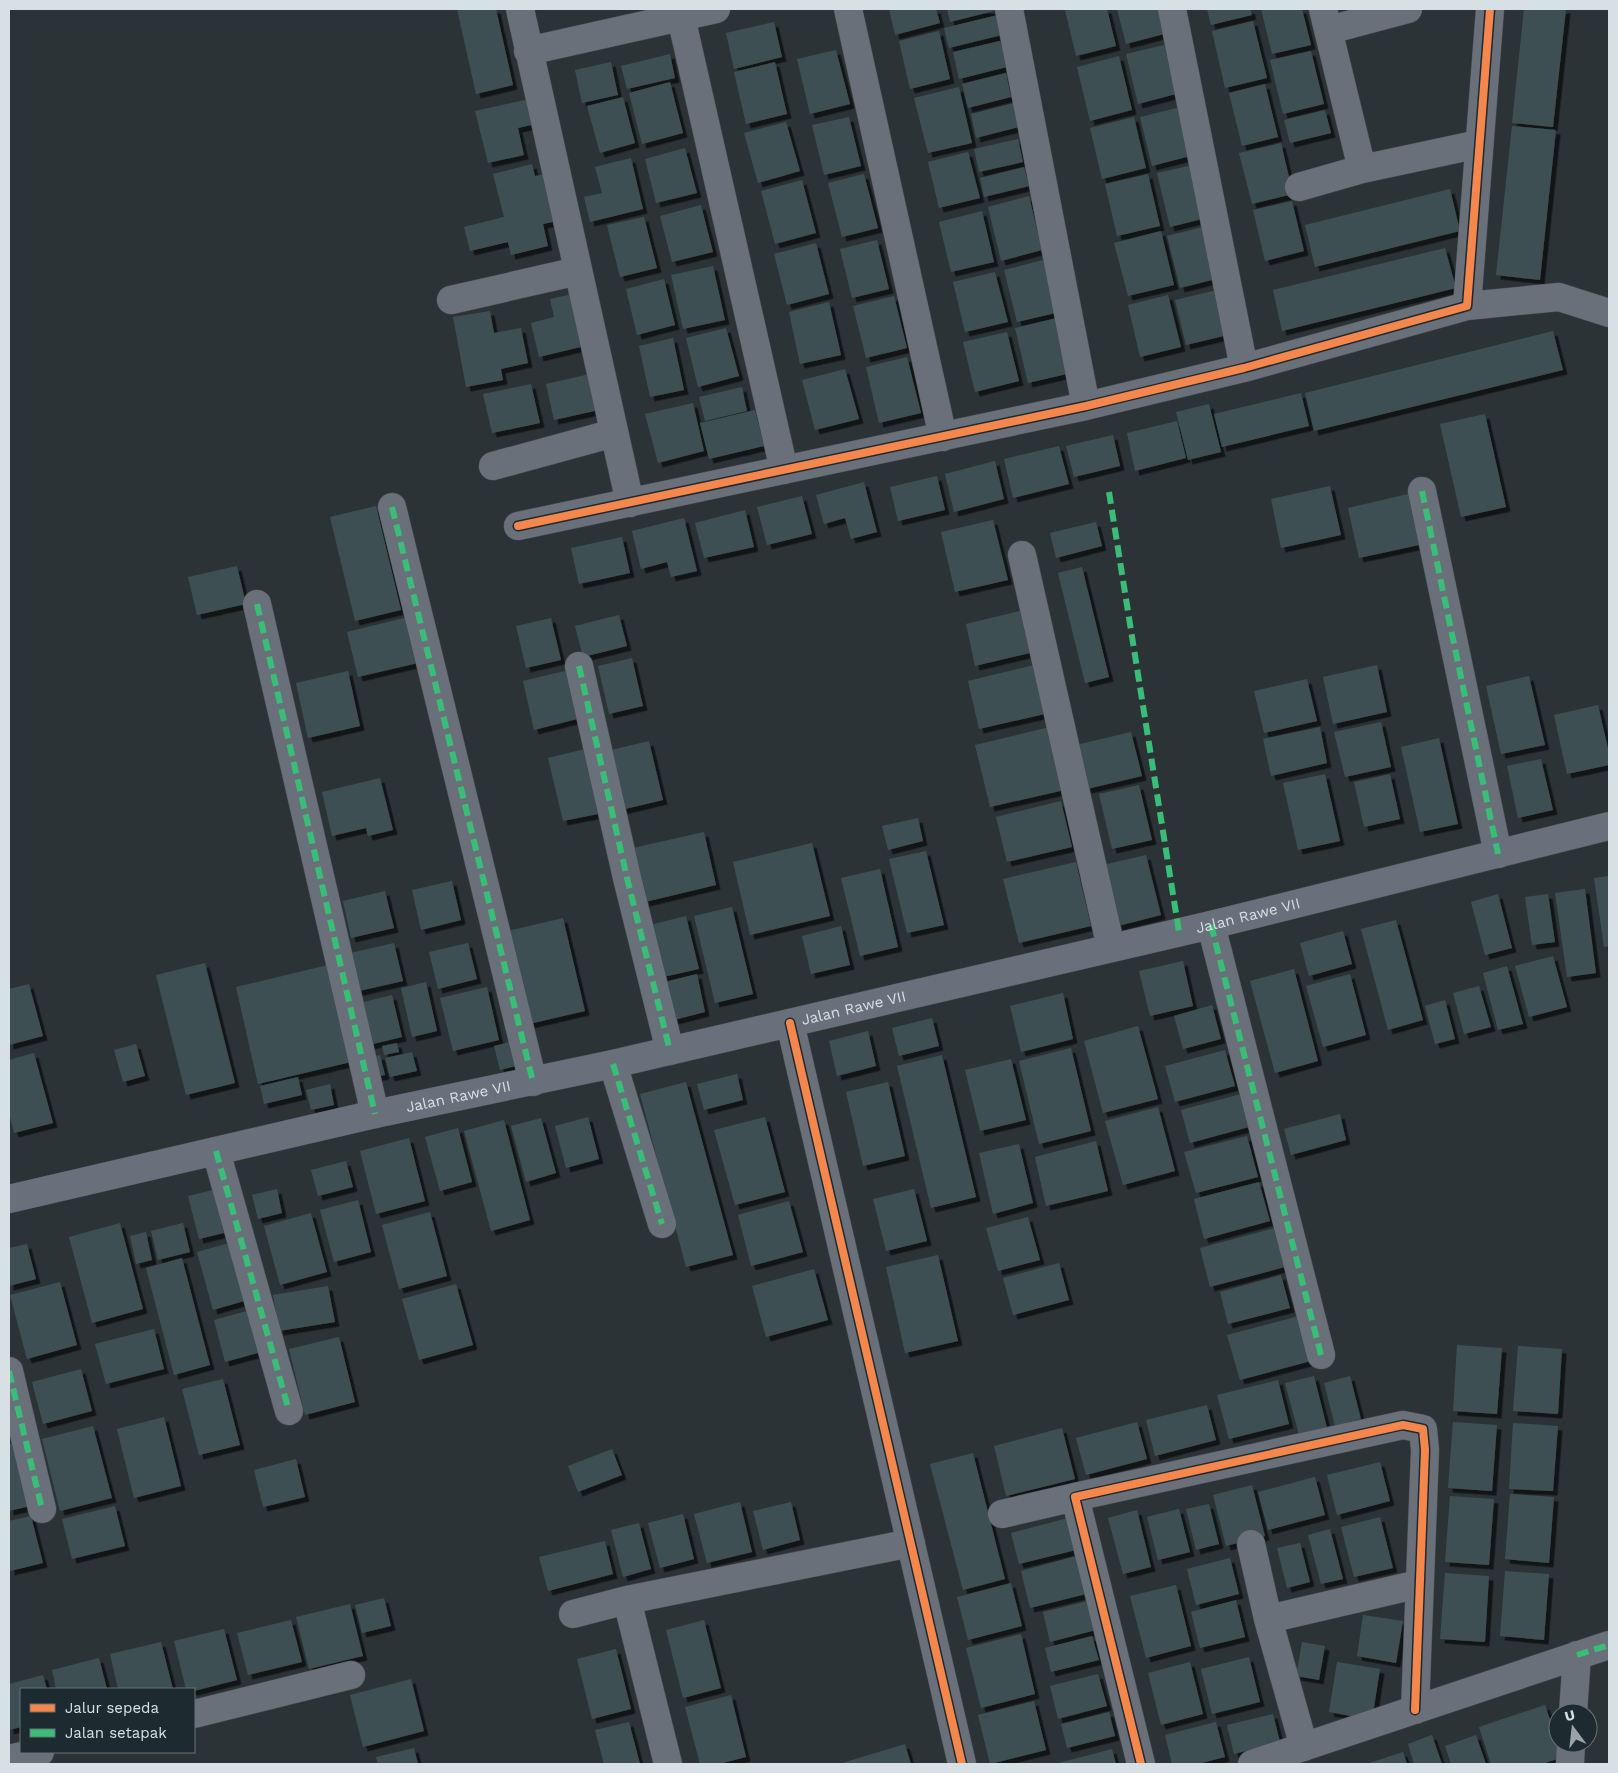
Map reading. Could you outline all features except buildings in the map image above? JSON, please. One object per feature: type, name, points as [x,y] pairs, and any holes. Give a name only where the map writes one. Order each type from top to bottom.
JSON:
[{"type":"main road","name":"Jalan Rawe VII","points":[[9,1199],[375,1114],[613,1064],[1211,925],[1609,826]]},
{"type":"street","points":[[520,9],[630,502]]},
{"type":"street","points":[[528,51],[716,9]]},
{"type":"street","points":[[848,9],[943,436]]},
{"type":"street","points":[[1009,9],[1086,406]]},
{"type":"street","points":[[1172,9],[1244,368]]},
{"type":"street","points":[[1362,169],[1326,19],[1408,9]]},
{"type":"street","points":[[1467,306],[1478,144],[1490,9]]},
{"type":"street","points":[[681,16],[784,470]]},
{"type":"street","points":[[1299,187],[1362,169],[1478,144]]},
{"type":"street","points":[[451,300],[578,271]]},
{"type":"street","points":[[518,526],[1086,406],[1244,368],[1467,306],[1559,296],[1609,313]]},
{"type":"street","points":[[493,466],[614,433]]},
{"type":"street","points":[[1422,491],[1498,854]]},
{"type":"street","points":[[392,507],[533,1082]]},
{"type":"street","points":[[1022,556],[1111,948]]},
{"type":"street","points":[[257,604],[375,1114]]},
{"type":"street","points":[[579,666],[626,878],[670,1050]]},
{"type":"street","points":[[1211,925],[1321,1355]]},
{"type":"street","points":[[790,1022],[962,1764]]},
{"type":"street","points":[[613,1064],[662,1224]]},
{"type":"street","points":[[216,1151],[289,1411]]},
{"type":"street","points":[[9,1371],[42,1509]]},
{"type":"street","points":[[1002,1514],[1403,1425],[1423,1430],[1425,1450],[1415,1710]]},
{"type":"street","points":[[1075,1497],[1141,1764]]},
{"type":"street","points":[[573,1614],[627,1600],[911,1543]]},
{"type":"street","points":[[1251,1544],[1268,1620],[1304,1747]]},
{"type":"street","points":[[1268,1620],[1419,1584]]},
{"type":"street","points":[[627,1600],[668,1764]]},
{"type":"street","points":[[1252,1764],[1609,1645]]},
{"type":"street","points":[[1574,1703],[1577,1655]]},
{"type":"street","points":[[195,1714],[351,1675]]},
{"type":"street","points":[[9,1759],[36,1753]]},
{"type":"marked path","points":[[1422,491],[1498,854]]},
{"type":"marked path","points":[[1109,492],[1179,932]]},
{"type":"marked path","points":[[392,507],[533,1082]]},
{"type":"marked path","points":[[257,604],[375,1114]]},
{"type":"marked path","points":[[579,666],[627,878],[670,1051]]},
{"type":"marked path","points":[[1211,925],[1321,1355]]},
{"type":"marked path","points":[[613,1064],[662,1224]]},
{"type":"marked path","points":[[216,1151],[289,1411]]},
{"type":"marked path","points":[[9,1371],[42,1509]]},
{"type":"marked path","points":[[1577,1655],[1609,1645]]},
{"type":"cycle path","points":[[518,526],[1086,406],[1244,368],[1467,306],[1490,9]]},
{"type":"cycle path","points":[[790,1023],[962,1764]]},
{"type":"cycle path","points":[[1141,1764],[1075,1497],[1403,1425],[1423,1429],[1425,1450],[1415,1710]]}]
